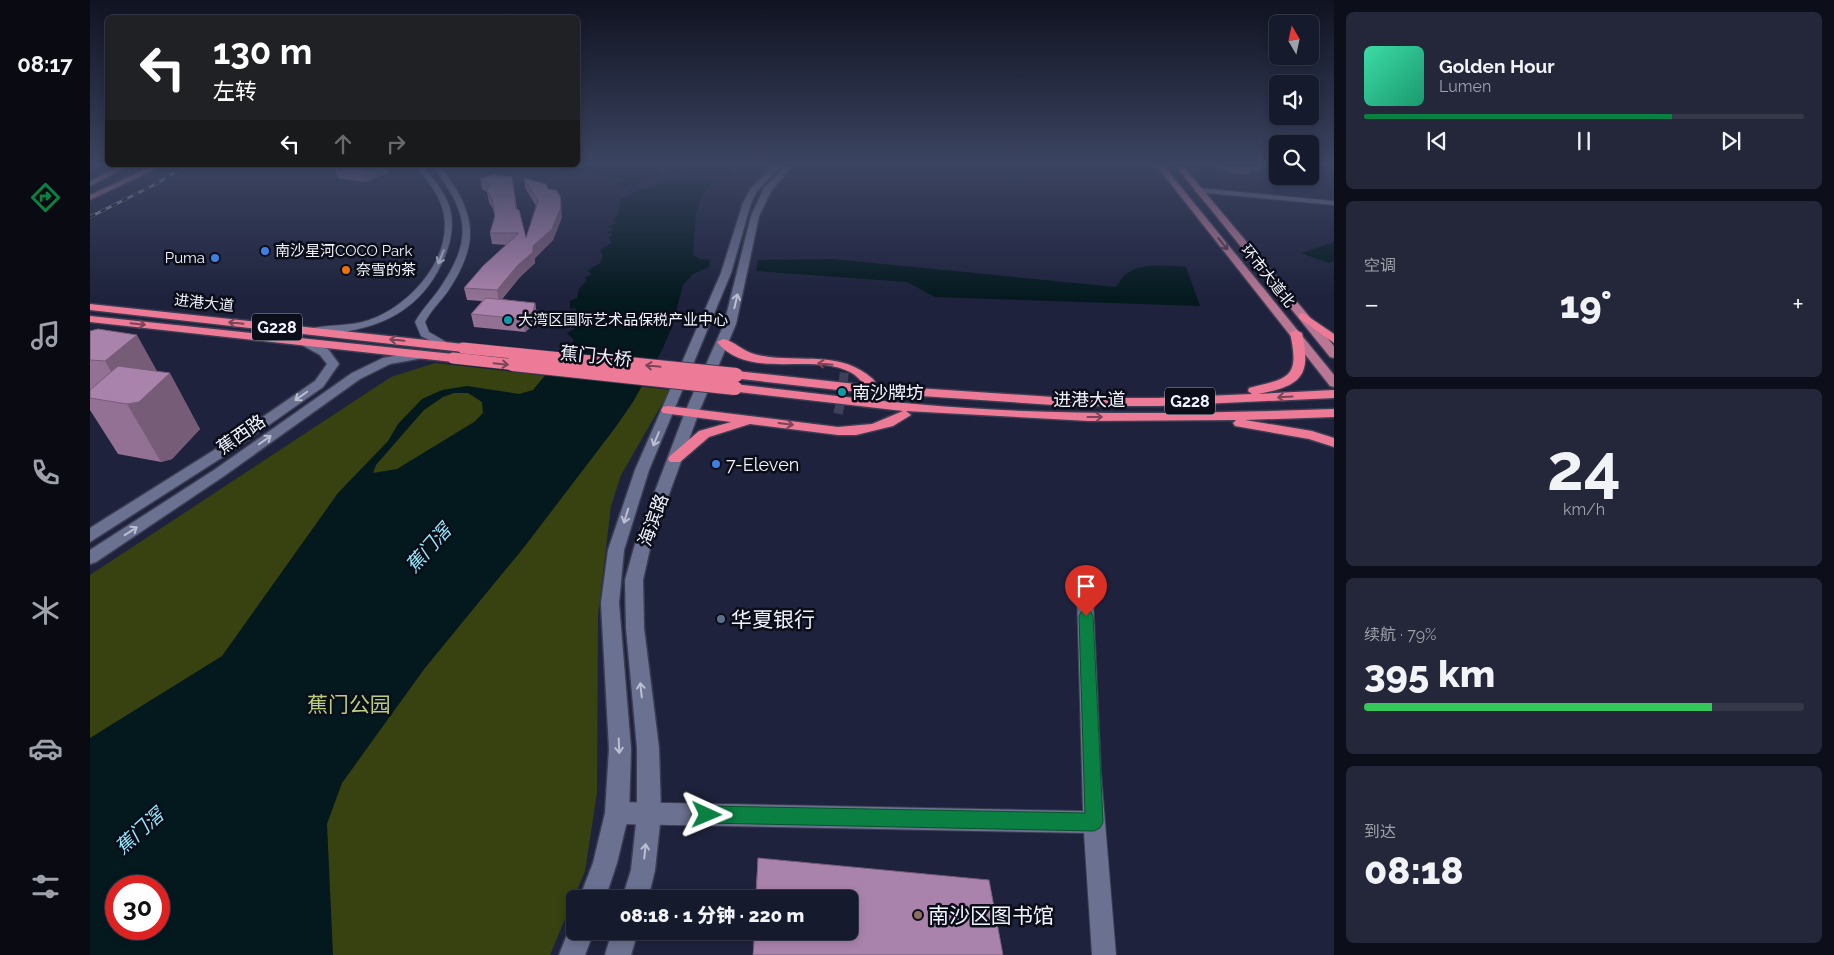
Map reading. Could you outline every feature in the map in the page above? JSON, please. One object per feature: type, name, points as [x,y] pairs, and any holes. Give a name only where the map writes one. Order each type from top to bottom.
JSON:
[{"type":"highway","name":"进港大道","points":[[90,307],[307,336],[419,355],[453,358]]},
{"type":"highway","points":[[1303,316],[1334,340]]},
{"type":"highway","name":"进港大道","points":[[90,319],[444,345],[463,348]]},
{"type":"highway","points":[[1191,401],[1264,389],[1284,384],[1295,377],[1302,367],[1302,354],[1296,333]]},
{"type":"highway","points":[[723,342],[733,351],[751,356],[851,368],[869,382]]},
{"type":"highway","name":"蕉门大桥","points":[[463,348],[736,375]]},
{"type":"highway","name":"蕉门大桥","points":[[453,358],[735,388]]},
{"type":"highway","name":"进港大道","points":[[736,375],[762,385]]},
{"type":"highway","points":[[843,383],[869,382],[1001,393],[1046,401]]},
{"type":"highway","name":"进港大道","points":[[735,388],[762,385],[843,383],[1046,401],[1145,403],[1334,394]]},
{"type":"highway","points":[[762,385],[794,401],[840,404],[904,415],[985,419],[1046,417]]},
{"type":"highway","points":[[1141,418],[1151,413],[1145,403]]},
{"type":"highway","name":"进港大道","points":[[840,404],[1046,417],[1206,418],[1334,413]]},
{"type":"highway","points":[[668,410],[838,431],[856,431],[881,426],[904,415]]},
{"type":"highway","points":[[1206,418],[1293,431],[1334,443]]},
{"type":"highway","points":[[675,459],[704,434],[738,423],[756,420]]},
{"type":"main road","name":"环市大道北","points":[[1195,210],[1296,333],[1334,383]]},
{"type":"main road","name":"环市大道北","points":[[1214,210],[1334,354]]},
{"type":"street","points":[[307,336],[357,326],[386,317],[408,306],[425,287],[443,253],[448,225],[445,210]]},
{"type":"street","points":[[444,345],[426,336],[422,332],[420,322],[446,287],[459,263],[466,242],[467,223],[463,210]]},
{"type":"street","name":"海滨路","points":[[595,890],[605,863],[617,813],[620,749],[610,603],[616,550],[642,470],[729,265],[745,210]]},
{"type":"street","name":"海滨路","points":[[637,890],[643,870],[649,814],[648,748],[634,628],[634,580],[644,544],[692,412],[730,324],[759,210]]},
{"type":"street","name":"蕉西路","points":[[90,536],[224,450],[319,384],[333,364],[324,352],[307,336]]},
{"type":"street","name":"蕉西路","points":[[90,558],[219,473],[356,376],[387,361],[419,355]]},
{"type":"street","points":[[319,384],[337,383],[339,388]]},
{"type":"street","points":[[1085,596],[1094,822],[1104,955]]},
{"type":"street","points":[[617,813],[1094,822]]},
{"type":"street","points":[[572,955],[578,940]]},
{"type":"street","points":[[618,955],[622,940]]},
{"type":"green space","name":"蕉门公园","points":[[435,363],[670,390],[621,475],[611,506],[598,615],[597,793],[585,871],[577,890],[566,890],[566,917],[550,955],[90,955],[90,575],[391,377]]},
{"type":"water","name":"蕉门滘","points":[[619,210],[697,210],[693,255],[700,259],[710,260],[709,267],[693,274],[683,285],[672,327],[663,348],[633,402],[615,428],[525,546],[425,668],[342,783],[327,824],[333,955],[90,955],[90,738],[222,656],[338,493],[388,441],[398,424],[422,399],[442,390],[467,386],[519,394],[533,390],[574,340],[567,333],[579,326],[579,321],[576,318],[579,316],[575,308],[570,309],[570,301],[577,298],[579,289],[587,280],[584,278],[592,274],[587,271],[600,263],[603,256],[600,250],[611,243],[609,237],[614,234],[606,233],[614,229],[607,227],[618,223],[613,222]],"holes":[[[454,393],[468,393],[482,402],[483,413],[474,422],[397,469],[373,473],[376,465],[424,410],[443,397]]]},
{"type":"water","points":[[1334,242],[1334,261],[1329,263],[1301,253]]},
{"type":"water","points":[[832,259],[1116,287],[1126,274],[1139,268],[1147,266],[1186,267],[1200,306],[935,297],[907,282],[756,271],[758,260]]},
{"type":"building","points":[[494,210],[519,210],[526,238],[535,210],[560,210],[552,229],[533,246],[533,252],[518,265],[497,290],[464,288],[483,266],[519,233],[490,233],[495,216]]},
{"type":"building","points":[[486,298],[535,303],[533,312],[522,319],[471,314]]},
{"type":"building","points":[[98,329],[137,335],[105,361],[90,360],[90,331]]},
{"type":"building","points":[[118,366],[170,373],[139,402],[127,404],[90,398],[90,390]]},
{"type":"building","name":"南沙区图书馆","points":[[758,858],[989,880],[1003,955],[753,955],[754,940],[858,940],[858,890],[756,890]]},
{"type":"tunnel","points":[[839,379],[848,380]]},
{"type":"tunnel","points":[[835,406],[844,408]]},
{"type":"railway","points":[[90,217],[105,210]]},
{"type":"place","name":"南沙星河COCO Park","points":[[265,251]]},
{"type":"place","name":"Puma","points":[[215,258]]},
{"type":"place","name":"奈雪的茶","points":[[346,270]]},
{"type":"place","name":"大湾区国际艺术品保税产业中心","points":[[508,320]]},
{"type":"place","name":"南沙牌坊","points":[[842,392]]},
{"type":"place","name":"7-Eleven","points":[[716,464]]},
{"type":"place","name":"华夏银行","points":[[721,619]]},
{"type":"place","name":"南沙区图书馆","points":[[918,915]]},
{"type":"route","points":[[707,815],[1094,822],[1086,616]]}]
